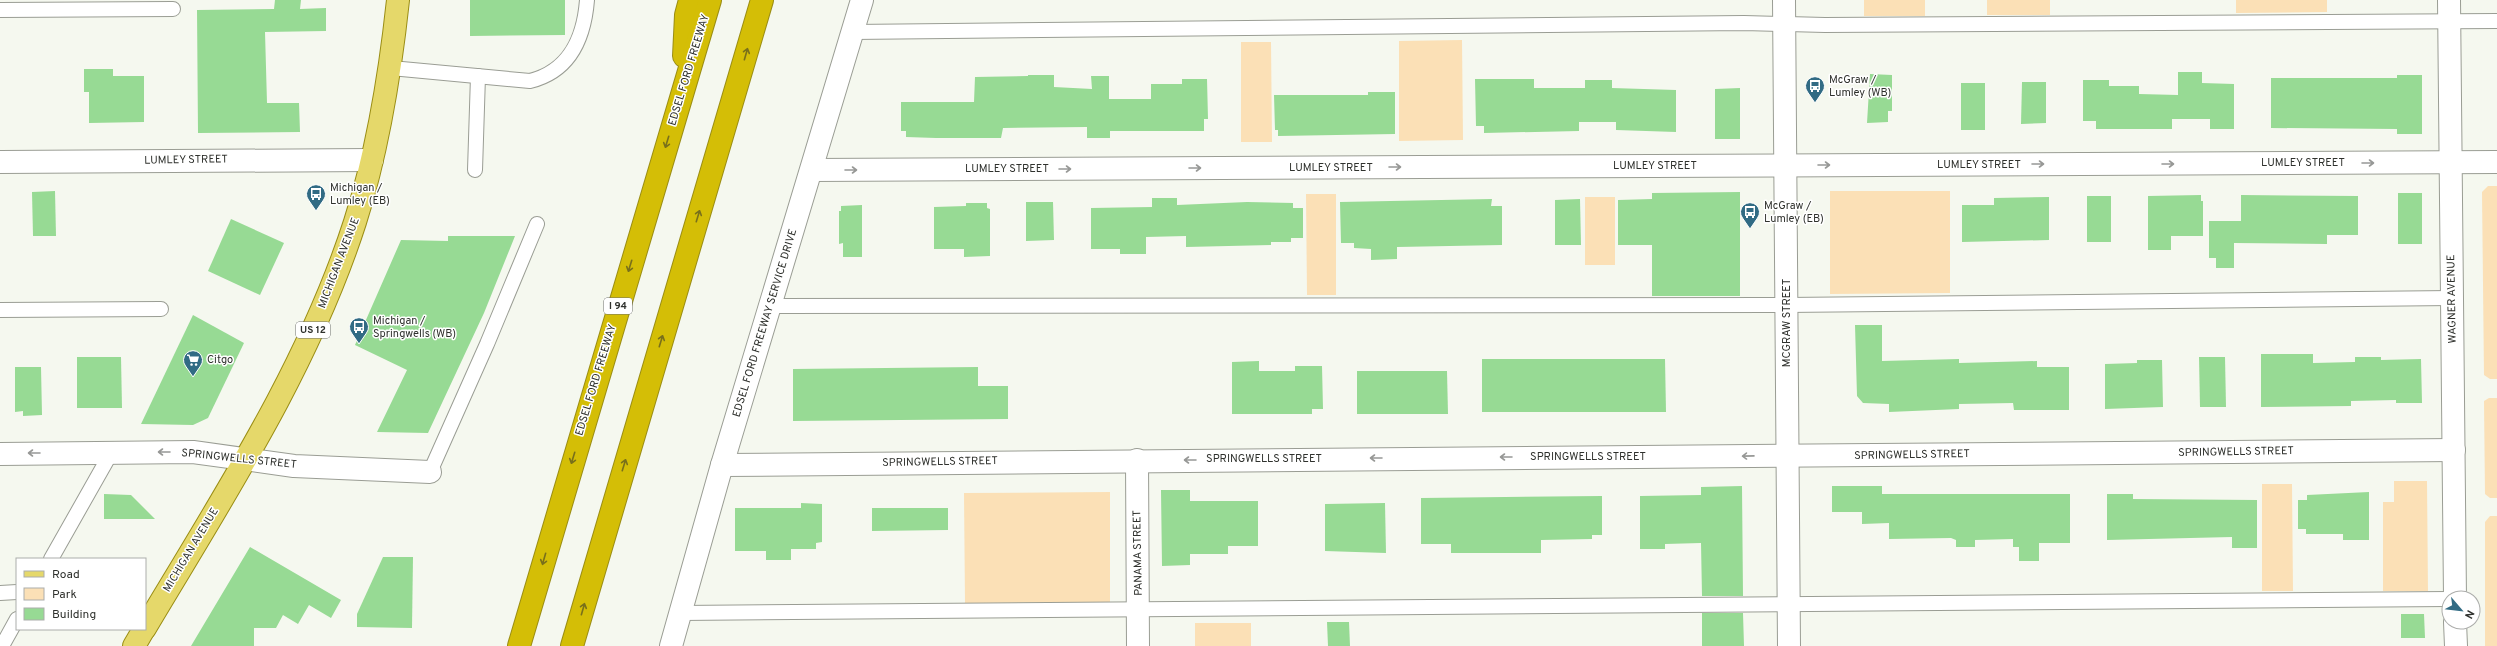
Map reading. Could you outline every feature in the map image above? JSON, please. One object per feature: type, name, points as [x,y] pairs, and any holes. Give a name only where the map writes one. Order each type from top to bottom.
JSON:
[{"type":"highway","points":[[683,91],[686,15],[690,0]]},
{"type":"highway","name":"EDSEL FORD FREEWAY","points":[[519,646],[710,0]]},
{"type":"highway","points":[[572,646],[762,0]]},
{"type":"main road","name":"MICHIGAN AVENUE","points":[[146,626],[245,459],[294,371],[314,329],[355,222],[372,160],[391,68],[398,0]]},
{"type":"main road","name":"MICHIGAN AVENUE","points":[[134,646],[144,630]]},
{"type":"street","name":"EDSEL FORD FREEWAY SERVICE DRIVE","points":[[671,646],[722,465],[862,0]]},
{"type":"street","name":"MCGRAW STREET","points":[[1784,0],[1788,646]]},
{"type":"street","name":"WAGNER AVENUE","points":[[2449,0],[2455,590]]},
{"type":"street","name":"LUMLEY STREET","points":[[0,162],[372,160]]},
{"type":"street","name":"LUMLEY STREET","points":[[812,170],[2497,162]]},
{"type":"street","name":"SPRINGWELLS STREET","points":[[722,465],[1137,460],[2454,450]]},
{"type":"street","name":"SPRINGWELLS STREET","points":[[0,454],[193,452],[294,466],[430,472]]},
{"type":"street","name":"PANAMA STREET","points":[[1137,460],[1138,646]]},
{"type":"street","points":[[2455,630],[2456,646]]},
{"type":"lane","points":[[391,68],[530,82],[547,77],[560,68],[573,51],[585,18],[586,0]]},
{"type":"lane","points":[[0,10],[173,9]]},
{"type":"lane","points":[[852,32],[1784,24],[2497,21]]},
{"type":"lane","points":[[475,170],[478,76]]},
{"type":"lane","points":[[430,472],[487,344],[537,224]]},
{"type":"lane","points":[[770,306],[1786,305],[2452,298]]},
{"type":"lane","points":[[0,310],[161,309]]},
{"type":"lane","points":[[52,558],[111,453]]},
{"type":"lane","points":[[0,593],[16,592]]},
{"type":"lane","points":[[680,613],[2441,599]]},
{"type":"lane","points":[[2,646],[16,621]]},
{"type":"green space","points":[[1864,0],[1925,0],[1925,16],[1864,16]]},
{"type":"green space","points":[[1987,0],[2050,0],[2050,15],[1987,15]]},
{"type":"green space","points":[[2236,0],[2327,0],[2327,12],[2236,13]]},
{"type":"green space","points":[[1462,40],[1463,140],[1399,141],[1399,41]]},
{"type":"green space","points":[[1241,42],[1271,42],[1272,142],[1241,142]]},
{"type":"green space","points":[[2488,186],[2497,186],[2497,379],[2490,379],[2484,375],[2482,192]]},
{"type":"green space","points":[[1830,191],[1950,191],[1950,293],[1830,294]]},
{"type":"green space","points":[[1306,194],[1336,194],[1336,295],[1307,295]]},
{"type":"green space","points":[[1585,197],[1615,197],[1615,265],[1585,265]]},
{"type":"green space","points":[[2489,398],[2497,398],[2497,498],[2490,498],[2485,494],[2484,401]]},
{"type":"green space","points":[[2394,481],[2427,481],[2428,591],[2383,591],[2383,502],[2394,502]]},
{"type":"green space","points":[[2262,484],[2292,484],[2293,591],[2262,591]]},
{"type":"green space","points":[[1110,492],[1110,602],[965,603],[964,493]]},
{"type":"green space","points":[[2490,516],[2497,516],[2497,646],[2485,646],[2485,522]]},
{"type":"green space","points":[[1195,623],[1251,623],[1251,646],[1195,646]]},
{"type":"building","points":[[275,0],[301,0],[300,9],[326,8],[326,31],[265,32],[267,103],[299,103],[300,132],[198,133],[197,10],[274,9]]},
{"type":"building","points":[[470,0],[565,0],[565,35],[470,36]]},
{"type":"building","points":[[84,69],[113,69],[113,76],[144,76],[144,122],[89,123],[89,92],[84,92]]},
{"type":"building","points":[[2178,72],[2202,72],[2202,83],[2234,84],[2234,129],[2210,129],[2210,119],[2172,119],[2172,129],[2096,129],[2096,121],[2083,121],[2083,80],[2109,80],[2109,86],[2139,86],[2139,94],[2178,95]]},
{"type":"building","points":[[1870,74],[1892,75],[1892,111],[1888,111],[1888,122],[1867,123]]},
{"type":"building","points":[[1054,75],[1054,87],[1092,89],[1091,76],[1109,76],[1109,99],[1151,99],[1151,84],[1182,84],[1182,79],[1207,79],[1208,119],[1204,119],[1204,131],[1110,131],[1110,138],[1087,138],[1087,127],[1003,128],[1001,138],[906,137],[906,131],[901,131],[901,102],[974,102],[975,77]]},
{"type":"building","points":[[2397,75],[2422,75],[2422,134],[2397,134],[2397,129],[2271,128],[2271,78],[2397,78]]},
{"type":"building","points":[[1475,79],[1534,79],[1534,88],[1585,88],[1585,80],[1612,80],[1612,88],[1676,90],[1676,132],[1616,130],[1616,122],[1579,122],[1579,131],[1484,133],[1484,126],[1476,126]]},
{"type":"building","points":[[2022,82],[2046,82],[2046,123],[2021,124]]},
{"type":"building","points":[[1961,83],[1985,83],[1985,130],[1961,130]]},
{"type":"building","points":[[1740,88],[1740,139],[1715,139],[1715,89]]},
{"type":"building","points":[[1368,92],[1395,92],[1395,134],[1278,136],[1278,130],[1275,130],[1274,95],[1368,95]]},
{"type":"building","points":[[55,191],[56,236],[33,236],[32,192]]},
{"type":"building","points":[[1740,192],[1740,296],[1652,296],[1652,245],[1618,245],[1618,200],[1652,199],[1652,193]]},
{"type":"building","points":[[2398,193],[2422,193],[2422,244],[2398,244]]},
{"type":"building","points":[[2201,195],[2201,201],[2203,201],[2203,236],[2171,236],[2171,250],[2148,250],[2148,196]]},
{"type":"building","points":[[2241,195],[2358,196],[2358,235],[2327,235],[2327,244],[2234,243],[2234,268],[2216,268],[2216,258],[2209,258],[2209,221],[2241,221]]},
{"type":"building","points":[[2087,196],[2111,196],[2111,242],[2087,242]]},
{"type":"building","points":[[2049,197],[2049,240],[1962,242],[1962,205],[1994,205],[1994,198]]},
{"type":"building","points":[[1152,198],[1177,198],[1177,205],[1247,202],[1293,203],[1293,208],[1303,208],[1303,238],[1291,238],[1291,242],[1271,242],[1271,245],[1186,247],[1186,236],[1146,237],[1146,254],[1120,254],[1120,249],[1091,249],[1091,208],[1152,207]]},
{"type":"building","points":[[1492,199],[1491,206],[1502,206],[1502,245],[1397,247],[1397,259],[1371,260],[1371,249],[1354,248],[1354,243],[1341,243],[1340,202]]},
{"type":"building","points":[[1580,199],[1581,245],[1555,245],[1555,200]]},
{"type":"building","points":[[1026,202],[1053,202],[1054,240],[1026,241]]},
{"type":"building","points":[[966,203],[987,203],[987,208],[990,209],[990,256],[964,257],[964,249],[934,249],[934,207],[966,206]]},
{"type":"building","points":[[862,205],[862,257],[843,257],[843,243],[839,244],[839,211],[841,211],[841,206]]},
{"type":"building","points":[[231,219],[284,243],[260,295],[208,271]]},
{"type":"building","points":[[448,236],[515,236],[484,313],[428,433],[377,432],[407,370],[355,345],[401,240],[448,241]]},
{"type":"building","points":[[193,315],[244,343],[208,418],[193,425],[141,424]]},
{"type":"building","points":[[1855,325],[1882,325],[1882,361],[1959,359],[1959,363],[2037,361],[2037,367],[2069,367],[2069,410],[2014,410],[2013,403],[1959,404],[1959,409],[1889,412],[1889,404],[1863,403],[1857,396]]},
{"type":"building","points":[[2261,354],[2313,354],[2313,363],[2355,362],[2355,357],[2381,357],[2381,360],[2421,359],[2422,403],[2396,403],[2396,400],[2351,401],[2351,406],[2261,407]]},
{"type":"building","points":[[77,357],[121,357],[122,408],[77,408]]},
{"type":"building","points":[[2199,357],[2225,357],[2226,407],[2200,407]]},
{"type":"building","points":[[1482,359],[1665,359],[1666,412],[1482,412]]},
{"type":"building","points":[[2137,360],[2162,360],[2163,407],[2105,409],[2105,364],[2137,363]]},
{"type":"building","points":[[1259,361],[1259,371],[1295,371],[1295,366],[1322,366],[1323,409],[1312,409],[1312,414],[1232,414],[1232,362]]},
{"type":"building","points":[[15,367],[41,367],[42,415],[23,416],[23,411],[15,412]]},
{"type":"building","points":[[978,367],[978,386],[1008,386],[1008,419],[793,421],[793,369]]},
{"type":"building","points":[[1357,371],[1447,371],[1448,414],[1357,414]]},
{"type":"building","points":[[1742,486],[1743,596],[1702,596],[1701,543],[1665,544],[1665,549],[1640,549],[1640,496],[1701,495],[1701,487]]},
{"type":"building","points":[[1832,486],[1882,486],[1882,494],[2070,494],[2070,543],[2039,543],[2039,561],[2019,561],[2019,547],[2013,547],[2013,539],[1975,540],[1975,547],[1956,547],[1956,540],[1951,538],[1889,539],[1889,523],[1862,524],[1862,512],[1832,512]]},
{"type":"building","points":[[1161,490],[1190,490],[1190,501],[1258,501],[1258,546],[1228,546],[1228,554],[1190,554],[1190,565],[1162,566]]},
{"type":"building","points":[[2369,492],[2369,540],[2343,540],[2343,534],[2306,534],[2306,529],[2298,529],[2298,500],[2307,500],[2307,495]]},
{"type":"building","points":[[104,494],[131,495],[155,519],[104,519]]},
{"type":"building","points":[[2107,494],[2133,494],[2133,499],[2257,500],[2257,548],[2232,548],[2232,537],[2107,540]]},
{"type":"building","points":[[1602,496],[1602,535],[1592,535],[1592,539],[1541,540],[1541,553],[1451,553],[1451,544],[1421,544],[1421,498]]},
{"type":"building","points":[[801,503],[822,504],[822,542],[816,543],[816,549],[791,549],[791,560],[766,560],[766,551],[735,551],[735,508],[801,508]]},
{"type":"building","points":[[1385,503],[1386,553],[1325,551],[1325,504]]},
{"type":"building","points":[[872,508],[948,508],[948,530],[872,531]]},
{"type":"building","points":[[250,547],[341,600],[331,618],[309,605],[298,624],[283,615],[276,628],[254,628],[254,646],[191,646]]},
{"type":"building","points":[[383,557],[413,557],[412,628],[357,627],[357,614]]},
{"type":"building","points":[[1702,613],[1743,613],[1744,646],[1702,646]]},
{"type":"building","points":[[2401,614],[2424,614],[2425,638],[2401,638]]},
{"type":"building","points":[[1327,622],[1349,622],[1350,646],[1328,646]]},
{"type":"place","name":"McGraw / Lumley (WB)","points":[[1815,103]]},
{"type":"place","name":"Michigan / Lumley (EB)","points":[[316,211]]},
{"type":"place","name":"McGraw / Lumley (EB)","points":[[1750,229]]},
{"type":"place","name":"Michigan / Springwells (WB)","points":[[359,344]]},
{"type":"place","name":"Citgo","points":[[193,377]]}]
